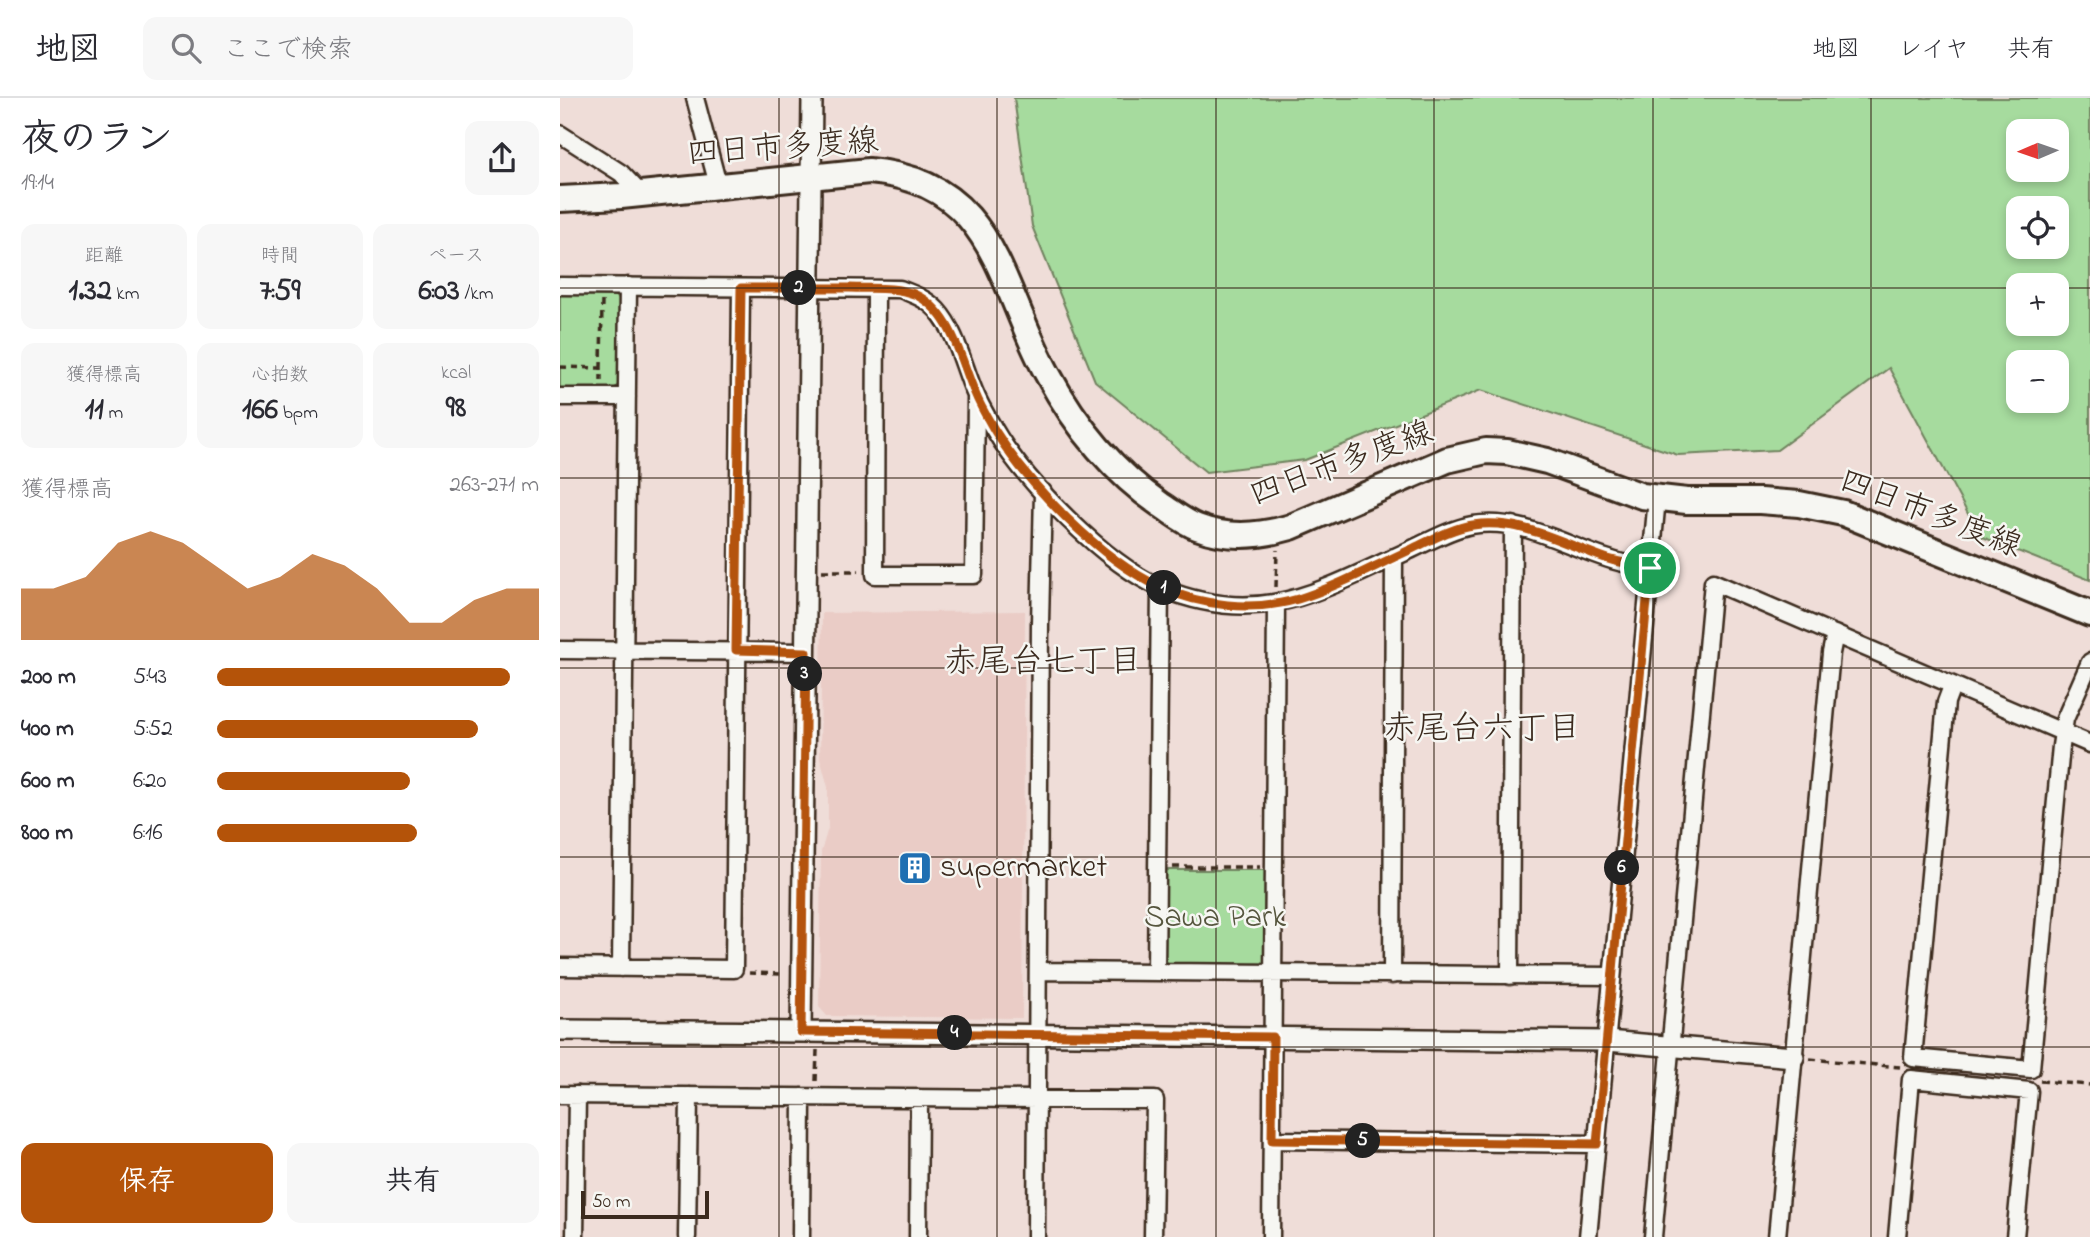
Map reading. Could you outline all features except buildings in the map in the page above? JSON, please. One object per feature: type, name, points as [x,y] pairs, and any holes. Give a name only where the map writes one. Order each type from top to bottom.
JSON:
[{"type":"main road","name":"四日市多度線","points":[[560,199],[641,194],[846,173],[891,173],[916,180],[937,191],[975,223],[1002,268],[1045,370],[1071,415],[1101,453],[1124,476],[1158,503],[1197,527],[1237,536],[1276,531],[1447,460],[1486,451],[1547,461],[1642,496],[1706,502],[1760,501],[1821,507],[1887,530],[2090,614]]},
{"type":"street","points":[[695,98],[718,185]]},
{"type":"street","points":[[801,1032],[812,98]]},
{"type":"street","points":[[560,134],[621,173],[641,194]]},
{"type":"street","points":[[560,286],[628,292],[741,288],[900,289],[927,301],[946,322],[976,395],[996,432],[1043,492],[1080,530],[1129,568],[1160,587],[1213,604],[1254,606],[1298,599],[1452,531],[1472,525],[1513,525],[1546,534],[1611,560],[1650,568]]},
{"type":"street","points":[[560,967],[734,969],[741,288]]},
{"type":"street","points":[[876,289],[875,575],[974,575],[976,395]]},
{"type":"street","points":[[621,968],[628,292]]},
{"type":"street","points":[[560,397],[627,397]]},
{"type":"street","points":[[1036,1237],[1043,492]]},
{"type":"street","points":[[1588,1237],[1657,498]]},
{"type":"street","points":[[1510,976],[1513,525]]},
{"type":"street","points":[[1392,975],[1394,557]]},
{"type":"street","points":[[1653,1237],[1713,582],[2090,744]]},
{"type":"street","points":[[1156,971],[1160,587]]},
{"type":"street","points":[[1271,1237],[1276,604]]},
{"type":"street","points":[[1777,1237],[1831,653],[1835,634]]},
{"type":"street","points":[[560,650],[806,652]]},
{"type":"street","points":[[1952,685],[1946,702],[1913,1058],[2031,1069],[2063,732],[2065,719],[2090,662]]},
{"type":"street","points":[[1039,971],[1612,976]]},
{"type":"street","points":[[560,1030],[1607,1041],[1794,1057]]},
{"type":"street","points":[[1897,1237],[1911,1079],[2029,1091],[2015,1237]]},
{"type":"street","points":[[560,1095],[1155,1100],[1153,1237]]},
{"type":"street","points":[[575,1237],[577,1095]]},
{"type":"street","points":[[687,1237],[689,1096]]},
{"type":"street","points":[[800,1237],[809,1097]]},
{"type":"street","points":[[918,1237],[919,1098]]},
{"type":"street","points":[[1272,1140],[1597,1144]]},
{"type":"path","points":[[601,397],[602,298],[628,292]]},
{"type":"path","points":[[560,367],[601,368]]},
{"type":"path","points":[[1276,604],[1277,544]]},
{"type":"path","points":[[818,571],[875,570]]},
{"type":"path","points":[[1157,866],[1273,868]]},
{"type":"path","points":[[734,969],[741,973],[791,974]]},
{"type":"path","points":[[809,1097],[817,1045]]},
{"type":"path","points":[[1794,1057],[1912,1068]]},
{"type":"path","points":[[2030,1080],[2090,1085]]},
{"type":"shaded area","points":[[1025,611],[1022,1018],[827,1016],[819,1007],[821,852],[828,828],[828,787],[820,758],[822,613]]},
{"type":"green space","points":[[1014,98],[2090,98],[2090,580],[1980,536],[1889,368],[1777,450],[1678,455],[1481,390],[1305,460],[1206,472],[1095,381],[1032,226]]},
{"type":"green space","points":[[614,293],[620,301],[619,384],[613,390],[560,390],[560,294]]},
{"type":"green space","name":"Sawa Park","points":[[1164,870],[1267,870],[1265,960],[1261,965],[1168,963],[1164,959]]},
{"type":"place","name":"supermarket","points":[[915,868]]},
{"type":"district","name":"赤尾台七丁目","points":[[1043,663]]},
{"type":"district","name":"赤尾台六丁目","points":[[1482,730]]},
{"type":"route","points":[[741,288],[900,289],[927,301],[946,322],[976,395],[996,432],[1043,492],[1080,530],[1139,575],[1160,587],[1200,601],[1254,606],[1298,599],[1452,531],[1472,525],[1501,524],[1532,529],[1611,560],[1650,568],[1597,1144],[1272,1140],[1273,1037],[801,1032],[806,652],[736,650],[741,288]]}]
